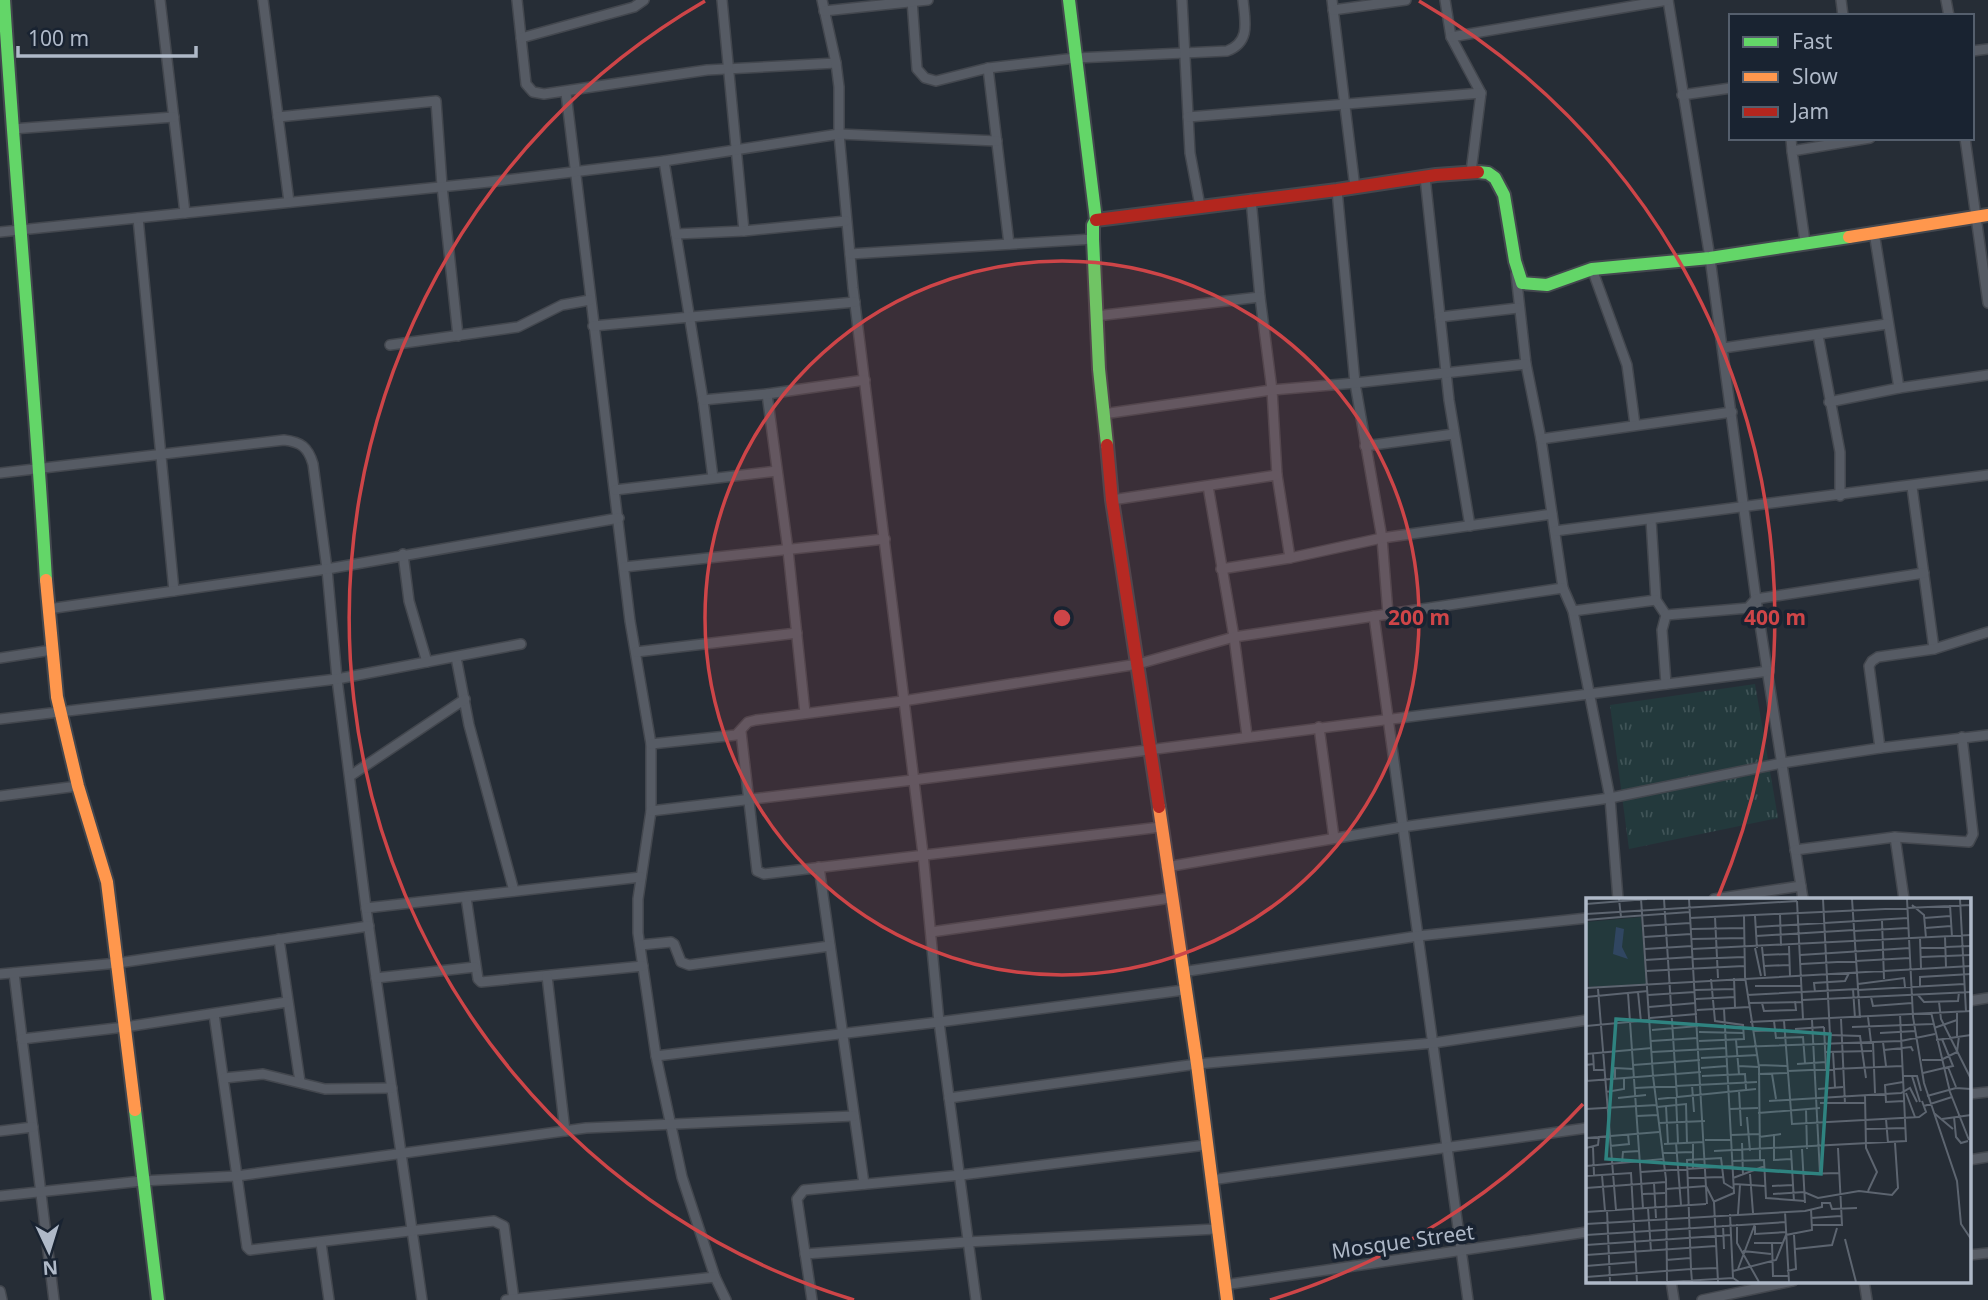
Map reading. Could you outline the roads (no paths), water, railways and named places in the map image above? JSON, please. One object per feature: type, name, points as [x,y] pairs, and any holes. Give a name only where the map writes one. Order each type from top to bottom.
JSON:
[{"type":"street","points":[[4,0],[40,468],[48,610],[59,712],[107,882],[158,1300]]},
{"type":"street","points":[[160,0],[185,213]]},
{"type":"street","points":[[263,0],[289,202]]},
{"type":"street","points":[[517,0],[526,84],[533,92],[566,93],[707,70],[836,62]]},
{"type":"street","points":[[521,38],[634,7],[643,0]]},
{"type":"street","points":[[722,0],[744,231]]},
{"type":"street","points":[[822,0],[836,62],[839,134],[855,302],[923,854],[939,1022],[976,1300]]},
{"type":"street","points":[[824,11],[928,0]]},
{"type":"street","points":[[1069,0],[1096,220],[1093,239],[1096,316],[1102,414],[1112,500],[1197,1064],[1227,1300]]},
{"type":"street","points":[[1182,0],[1190,153],[1200,206]]},
{"type":"street","points":[[912,1],[917,69],[925,78],[936,81],[988,68],[1076,58],[1227,51],[1240,45],[1245,30],[1242,0]]},
{"type":"street","points":[[1355,188],[1333,5],[1406,0]]},
{"type":"street","points":[[1445,0],[1451,37],[1481,93],[1471,172]]},
{"type":"street","points":[[1451,37],[1668,0],[1710,257],[1756,599],[1803,898]]},
{"type":"street","points":[[988,68],[1009,244]]},
{"type":"street","points":[[1682,94],[1729,88]]},
{"type":"street","points":[[566,93],[624,567],[651,744],[651,811],[637,917],[640,945],[656,1056],[682,1177],[715,1277],[726,1300]]},
{"type":"street","points":[[1188,117],[1481,93]]},
{"type":"street","points":[[278,117],[436,101],[458,336]]},
{"type":"street","points":[[12,129],[174,117]]},
{"type":"street","points":[[0,232],[664,161],[839,134],[997,141]]},
{"type":"street","points":[[1791,140],[1805,242]]},
{"type":"street","points":[[1793,151],[1858,140]]},
{"type":"street","points":[[1965,140],[1982,216],[1988,303]]},
{"type":"street","points":[[664,161],[713,478]]},
{"type":"street","points":[[1096,220],[1471,172],[1488,173],[1502,187],[1515,261],[1526,363],[1541,439],[1563,588],[1573,611],[1610,798],[1618,898]]},
{"type":"street","points":[[1425,177],[1454,434],[1470,526]]},
{"type":"street","points":[[1337,190],[1355,383],[1382,538],[1388,614]]},
{"type":"street","points":[[1251,199],[1272,390],[1277,475],[1290,558]]},
{"type":"street","points":[[1515,261],[1522,283],[1547,285],[1592,269],[1710,257],[1982,216]]},
{"type":"street","points":[[138,218],[174,591]]},
{"type":"street","points":[[676,234],[744,231],[846,221]]},
{"type":"street","points":[[1874,232],[1899,388]]},
{"type":"street","points":[[850,254],[1093,239]]},
{"type":"street","points":[[1592,269],[1627,365],[1635,425]]},
{"type":"street","points":[[1096,316],[1260,297]]},
{"type":"street","points":[[390,345],[518,327],[562,305],[590,300]]},
{"type":"street","points":[[593,326],[855,302]]},
{"type":"street","points":[[1440,317],[1518,307]]},
{"type":"street","points":[[1723,348],[1887,324]]},
{"type":"street","points":[[1818,335],[1840,452],[1840,496]]},
{"type":"street","points":[[1102,414],[1272,390],[1526,363]]},
{"type":"street","points":[[1829,402],[1988,375]]},
{"type":"street","points":[[703,400],[865,380]]},
{"type":"street","points":[[767,394],[788,550],[805,713]]},
{"type":"street","points":[[1541,439],[1732,412]]},
{"type":"street","points":[[1365,446],[1454,434]]},
{"type":"street","points":[[0,473],[284,440],[296,441],[309,449],[327,569],[337,679],[366,908],[422,1300]]},
{"type":"street","points":[[615,490],[777,471]]},
{"type":"street","points":[[1112,500],[1277,475]]},
{"type":"street","points":[[1555,531],[1912,487],[1988,475]]},
{"type":"street","points":[[1208,486],[1234,637],[1247,736]]},
{"type":"street","points":[[1912,487],[1934,649]]},
{"type":"street","points":[[1221,569],[1290,558],[1382,538],[1552,514]]},
{"type":"street","points":[[48,610],[327,569],[619,518]]},
{"type":"street","points":[[1651,520],[1656,600],[1667,615]]},
{"type":"street","points":[[624,567],[885,539]]},
{"type":"street","points":[[403,554],[410,601],[427,662]]},
{"type":"street","points":[[1667,615],[1748,608],[1756,599],[1924,573]]},
{"type":"street","points":[[651,744],[736,735],[751,721],[903,701],[1138,664],[1234,637],[1563,588]]},
{"type":"street","points":[[1573,611],[1656,600]]},
{"type":"street","points":[[1666,684],[1662,630],[1667,615]]},
{"type":"street","points":[[1374,616],[1468,1300]]},
{"type":"street","points":[[1880,748],[1870,666],[1872,661],[1878,657],[1934,649],[1988,632]]},
{"type":"street","points":[[636,652],[797,633]]},
{"type":"street","points":[[0,719],[337,679],[522,644]]},
{"type":"street","points":[[0,658],[52,650]]},
{"type":"street","points":[[456,657],[471,733],[514,891]]},
{"type":"street","points":[[651,811],[1769,671]]},
{"type":"street","points":[[350,776],[465,699]]},
{"type":"street","points":[[1319,727],[1334,838]]},
{"type":"street","points":[[741,732],[757,871],[764,874],[1161,827]]},
{"type":"street","points":[[1166,867],[1402,827],[1610,798],[1782,763],[1988,735]]},
{"type":"street","points":[[1795,850],[1895,837],[1969,842],[1973,834],[1962,737]]},
{"type":"street","points":[[0,796],[78,786]]},
{"type":"street","points":[[1895,837],[1904,898]]},
{"type":"street","points":[[818,867],[864,1184]]},
{"type":"street","points":[[366,908],[641,877]]},
{"type":"street","points":[[1721,898],[1801,886]]},
{"type":"street","points":[[466,897],[475,967],[481,982],[643,966]]},
{"type":"street","points":[[931,932],[1171,898]]},
{"type":"street","points":[[1182,972],[1418,936],[1586,918]]},
{"type":"street","points":[[0,974],[118,963],[369,926]]},
{"type":"street","points":[[278,939],[300,1082]]},
{"type":"street","points":[[640,945],[671,942],[681,962],[689,965],[830,946]]},
{"type":"street","points":[[376,978],[475,967]]},
{"type":"street","points":[[13,973],[54,1300]]},
{"type":"street","points":[[547,976],[565,1131]]},
{"type":"street","points":[[656,1056],[1184,989]]},
{"type":"street","points":[[1970,1001],[1988,998]]},
{"type":"street","points":[[22,1039],[125,1027],[287,1002]]},
{"type":"street","points":[[214,1014],[247,1247],[250,1250],[494,1221],[504,1226],[514,1300]]},
{"type":"street","points":[[949,1098],[1197,1064],[1433,1042],[1586,1020]]},
{"type":"street","points":[[224,1078],[263,1074],[336,1090],[392,1088]]},
{"type":"street","points":[[1970,1094],[1988,1092]]},
{"type":"street","points":[[0,1196],[142,1181],[237,1176],[586,1128],[855,1116]]},
{"type":"street","points":[[0,1131],[33,1127]]},
{"type":"street","points":[[1211,1180],[1586,1128]]},
{"type":"street","points":[[812,1300],[797,1199],[800,1192],[1206,1145]]},
{"type":"street","points":[[1970,1160],[1988,1157]]},
{"type":"street","points":[[805,1254],[967,1242],[1216,1229]]},
{"type":"street","name":"Mosque Street","points":[[1224,1285],[1586,1233]]},
{"type":"street","points":[[321,1243],[329,1300]]},
{"type":"street","points":[[1970,1255],[1988,1252]]},
{"type":"street","points":[[506,1300],[715,1277]]},
{"type":"street","points":[[1671,1282],[1674,1300]]},
{"type":"street","points":[[1702,1300],[1788,1282]]},
{"type":"street","points":[[1864,1282],[1867,1300]]},
{"type":"street","points":[[1755,1288],[1757,1300]]},
{"type":"street","points":[[0,1291],[2,1300]]}]
